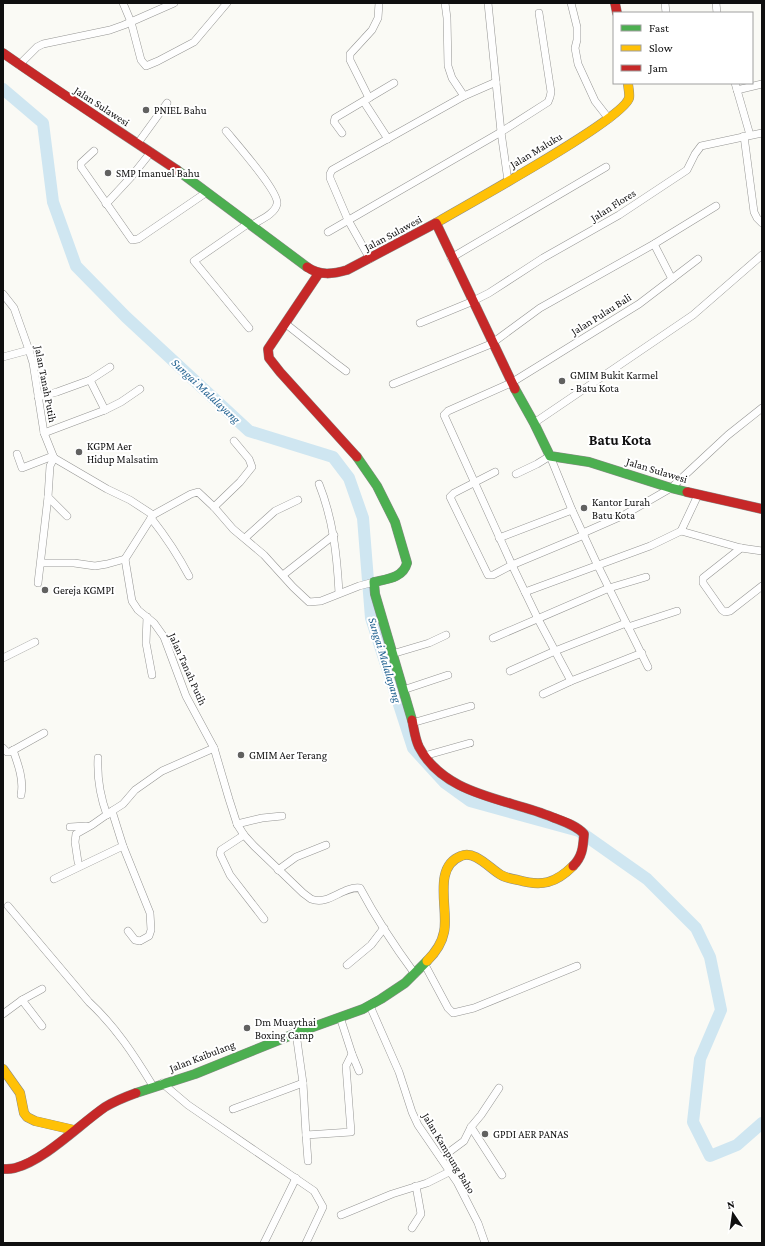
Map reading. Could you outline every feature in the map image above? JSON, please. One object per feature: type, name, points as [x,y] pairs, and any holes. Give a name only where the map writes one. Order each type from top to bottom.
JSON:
[{"type":"street","points":[[123,3],[130,22],[140,60],[146,66],[165,58],[194,42],[225,4]]},
{"type":"street","points":[[19,65],[37,47],[43,44],[110,30],[174,3]]},
{"type":"street","points":[[378,3],[378,18],[372,30],[350,54],[350,60],[367,100],[388,139]]},
{"type":"street","points":[[444,3],[447,18],[448,66],[452,78],[464,96]]},
{"type":"street","points":[[488,3],[501,132],[508,181]]},
{"type":"street","points":[[571,3],[578,34],[575,48],[578,64],[594,101],[609,119]]},
{"type":"street","points":[[328,232],[501,132],[548,102],[550,97],[539,13]]},
{"type":"street","name":"Jalan Sulawesi","points":[[3,53],[78,106],[151,152],[250,224],[304,266],[319,273],[327,274],[343,272],[436,224],[491,344],[534,423],[550,456],[589,462],[671,488],[762,509]]},
{"type":"street","points":[[370,259],[348,220],[330,178],[332,170],[464,96],[496,82]]},
{"type":"street","points":[[342,133],[334,122],[335,118],[394,83]]},
{"type":"street","name":"Jalan Maluku","points":[[436,224],[571,144],[609,119],[625,104],[629,98],[628,84]]},
{"type":"street","points":[[762,84],[736,86],[747,136],[754,212],[762,223]]},
{"type":"street","points":[[138,143],[167,103]]},
{"type":"street","points":[[226,131],[271,187],[277,199],[277,205],[268,215],[250,224],[194,261],[249,328]]},
{"type":"street","name":"Jalan Flores","points":[[420,322],[471,302],[489,293],[543,258],[619,215],[687,170],[701,146],[762,133]]},
{"type":"street","points":[[94,151],[81,163],[81,167],[132,240],[138,239],[207,192]]},
{"type":"street","points":[[106,204],[131,177],[151,152]]},
{"type":"street","points":[[451,258],[606,166]]},
{"type":"street","points":[[393,384],[491,344],[540,308],[654,244],[716,206]]},
{"type":"street","points":[[654,244],[672,279]]},
{"type":"street","points":[[534,423],[693,315],[762,255]]},
{"type":"street","name":"Jalan Pulau Bali","points":[[474,482],[444,415],[448,411],[511,383],[639,304],[698,260]]},
{"type":"street","points":[[41,563],[99,565],[125,558],[152,517],[195,492],[198,492],[214,507],[232,529],[264,555],[309,602],[321,600],[358,586],[397,575],[406,569],[407,563],[395,522],[377,486],[359,459],[269,358],[268,349],[319,273]]},
{"type":"street","name":"Jalan Tanah Putih","points":[[3,294],[14,308],[33,363],[44,433],[53,457]]},
{"type":"street","points":[[286,324],[346,370]]},
{"type":"street","points":[[3,357],[29,350]]},
{"type":"street","points":[[38,397],[90,380],[110,367]]},
{"type":"street","points":[[90,380],[105,410]]},
{"type":"street","points":[[44,433],[105,410],[121,402],[140,389]]},
{"type":"street","points":[[495,472],[451,495],[451,500],[488,575],[493,575],[624,515],[658,496],[671,488],[728,435],[762,408]]},
{"type":"street","points":[[214,507],[240,482],[252,467],[249,459],[234,441]]},
{"type":"street","points":[[17,454],[22,468],[53,457]]},
{"type":"street","points":[[516,474],[550,456],[583,534],[648,667]]},
{"type":"street","points":[[38,583],[50,466],[53,457]]},
{"type":"street","points":[[53,457],[107,489],[130,500],[152,517],[179,557],[189,576]]},
{"type":"street","points":[[474,482],[538,619],[571,681]]},
{"type":"street","points":[[319,484],[334,535],[339,593]]},
{"type":"street","points":[[525,592],[597,564],[650,546],[681,531],[698,495]]},
{"type":"street","points":[[48,497],[68,516]]},
{"type":"street","points":[[244,538],[275,511],[298,500]]},
{"type":"street","points":[[500,538],[572,510]]},
{"type":"street","points":[[681,531],[741,548],[762,551]]},
{"type":"street","points":[[283,575],[334,535]]},
{"type":"street","points":[[741,548],[703,578],[703,583],[725,612],[730,610],[762,586]]},
{"type":"street","name":"Jalan Tanah Putih","points":[[125,558],[132,601],[138,610],[158,628],[164,637],[186,696],[214,748],[228,799],[237,824],[244,835],[303,893],[316,901],[328,899],[354,888],[360,888],[384,928]]},
{"type":"street","points":[[493,638],[609,588],[646,577]]},
{"type":"street","points":[[373,582],[375,594],[412,723],[419,746],[424,756],[470,743]]},
{"type":"street","points":[[510,671],[555,650],[627,625],[677,611]]},
{"type":"street","points":[[147,617],[146,643],[152,675]]},
{"type":"street","points":[[392,654],[430,643],[446,635]]},
{"type":"street","points":[[3,658],[35,642]]},
{"type":"street","points":[[543,694],[571,681],[642,653]]},
{"type":"street","points":[[403,690],[448,675]]},
{"type":"street","points":[[412,723],[471,706]]},
{"type":"street","points":[[3,748],[7,752],[13,750],[44,733]]},
{"type":"street","points":[[78,862],[75,842],[76,834],[123,804],[135,790],[162,771],[214,748]]},
{"type":"street","points":[[13,750],[20,774],[21,795]]},
{"type":"street","name":"Jalan Kaibulang","points":[[3,1169],[12,1169],[36,1158],[117,1100],[153,1086],[193,1074],[296,1033],[370,1006],[407,981],[425,965],[438,946],[444,932],[445,914],[443,885],[447,867],[459,856],[469,854],[502,876],[531,884],[541,884],[553,881],[564,875],[578,861],[582,853],[584,834],[581,830],[534,811],[474,793],[462,787],[438,770],[424,756]]},
{"type":"street","points":[[98,758],[97,774],[99,786],[150,913],[151,930],[149,936],[140,942],[135,940],[128,931]]},
{"type":"street","points":[[237,824],[262,818],[282,816]]},
{"type":"street","points":[[70,827],[92,825]]},
{"type":"street","points":[[244,835],[221,850],[220,854],[230,875],[264,919]]},
{"type":"street","points":[[278,870],[296,857],[326,845]]},
{"type":"street","points":[[54,879],[123,846]]},
{"type":"street","points":[[8,906],[89,1002],[117,1031],[153,1086]]},
{"type":"street","points":[[347,965],[371,945],[384,928],[415,974]]},
{"type":"street","points":[[425,965],[448,1008],[453,1013],[474,1008],[577,966]]},
{"type":"street","points":[[3,1014],[22,1000],[42,989]]},
{"type":"street","points":[[22,1000],[42,1026]]},
{"type":"street","name":"Jalan Kampung Baho","points":[[370,1006],[399,1072],[412,1112],[418,1125],[457,1182],[478,1223],[485,1243]]},
{"type":"street","points":[[340,1017],[359,1071]]},
{"type":"street","points":[[296,1033],[303,1083],[308,1161]]},
{"type":"street","points":[[306,1135],[351,1132],[346,1066],[352,1054]]},
{"type":"street","points":[[3,1070],[20,1093],[24,1113],[27,1117],[35,1121],[74,1130]]},
{"type":"street","points":[[162,1083],[188,1105],[314,1191],[323,1207],[306,1243]]},
{"type":"street","points":[[233,1109],[303,1083]]},
{"type":"street","points":[[441,1158],[461,1144],[470,1127],[481,1115],[499,1088]]},
{"type":"street","points":[[470,1127],[502,1175]]},
{"type":"street","points":[[340,1214],[392,1194],[427,1183],[449,1172]]},
{"type":"street","points":[[264,1243],[296,1178]]},
{"type":"street","points":[[412,1228],[421,1214],[416,1186]]},
{"type":"waterway","name":"Sungai Malalayang","points":[[3,89],[43,123],[53,202],[76,266],[126,317],[249,431],[333,457],[349,478],[363,518],[371,618],[413,748],[445,783],[470,801],[579,831],[647,879],[696,928],[710,957],[721,1010],[700,1059],[693,1122],[710,1156],[737,1145],[762,1123]]},
{"type":"traffic: fast","points":[[177,170],[307,267]]},
{"type":"traffic: fast","points":[[515,389],[550,456],[589,462],[687,492]]},
{"type":"traffic: fast","points":[[357,457],[377,486],[395,522],[407,563],[405,568],[398,575],[389,579],[374,582],[375,594],[412,720]]},
{"type":"traffic: fast","points":[[136,1093],[195,1074],[299,1032],[363,1009],[405,983],[427,961]]},
{"type":"traffic: slow","points":[[436,223],[573,143],[600,124],[620,109],[629,98],[628,84]]},
{"type":"traffic: slow","points":[[427,961],[438,948],[444,932],[444,879],[447,869],[452,862],[461,856],[471,855],[503,876],[534,883],[554,880],[567,872],[573,866]]},
{"type":"traffic: slow","points":[[3,1069],[20,1093],[24,1113],[27,1117],[35,1121],[74,1130]]},
{"type":"traffic: jam","points":[[615,3],[617,12]]},
{"type":"traffic: jam","points":[[3,53],[177,170]]},
{"type":"traffic: jam","points":[[307,267],[322,273],[347,270],[436,223],[515,389]]},
{"type":"traffic: jam","points":[[319,273],[268,349],[269,358],[357,457]]},
{"type":"traffic: jam","points":[[687,492],[762,509]]},
{"type":"traffic: jam","points":[[412,720],[419,747],[430,763],[444,776],[460,786],[552,817],[581,831],[584,834],[582,851],[573,866]]},
{"type":"traffic: jam","points":[[3,1169],[15,1168],[38,1158],[105,1107],[136,1093]]},
{"type":"place","name":"PNIEL Bahu","points":[[146,110]]},
{"type":"place","name":"SMP Imanuel Bahu","points":[[108,173]]},
{"type":"place","name":"GMIM Bukit Karmel - Batu Kota","points":[[562,381]]},
{"type":"place","name":"KGPM Aer Hidup Malsatim","points":[[79,452]]},
{"type":"place","name":"Kantor Lurah Batu Kota","points":[[584,508]]},
{"type":"place","name":"Gereja KGMPI","points":[[45,590]]},
{"type":"place","name":"GMIM Aer Terang","points":[[241,755]]},
{"type":"place","name":"Dm Muaythai Boxing Camp","points":[[247,1028]]},
{"type":"place","name":"GPDI AER PANAS","points":[[485,1134]]},
{"type":"district","name":"Batu Kota","points":[[620,440]]}]
